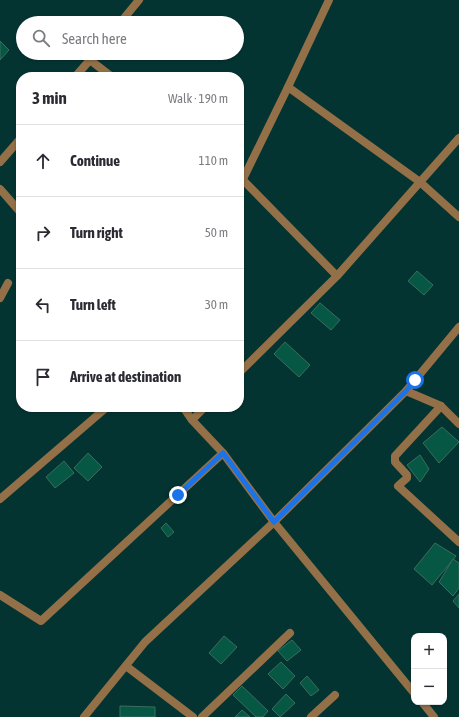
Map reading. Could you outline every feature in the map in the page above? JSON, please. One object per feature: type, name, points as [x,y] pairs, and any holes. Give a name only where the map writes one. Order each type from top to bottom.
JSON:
[{"type":"street","points":[[126,16],[139,0]]},
{"type":"street","points":[[244,172],[288,87],[328,0]]},
{"type":"street","points":[[79,72],[90,60],[106,72]]},
{"type":"street","points":[[288,87],[420,182],[459,217]]},
{"type":"street","points":[[244,368],[337,276],[459,138]]},
{"type":"street","points":[[0,162],[16,144]]},
{"type":"street","points":[[244,181],[337,276]]},
{"type":"street","points":[[0,189],[16,207]]},
{"type":"street","points":[[0,298],[8,283]]},
{"type":"street","points":[[84,717],[145,642],[274,522],[406,391],[459,327]]},
{"type":"street","points":[[406,391],[441,406],[459,424]]},
{"type":"street","points":[[441,406],[395,456],[395,462],[408,475],[407,478],[398,486],[459,542]]},
{"type":"street","points":[[2,494],[101,412]]},
{"type":"street","points":[[186,412],[223,453],[274,522],[411,689]]},
{"type":"street","points":[[192,420],[200,412]]},
{"type":"street","points":[[0,595],[41,621],[223,453]]},
{"type":"street","points":[[202,717],[290,633]]},
{"type":"street","points":[[126,666],[193,717]]},
{"type":"street","points":[[311,717],[335,695]]},
{"type":"street","points":[[424,705],[434,717]]},
{"type":"building","points":[[0,41],[9,50],[0,60]]},
{"type":"building","points":[[417,271],[433,285],[424,295],[408,281]]},
{"type":"building","points":[[320,303],[340,320],[331,330],[311,313]]},
{"type":"building","points":[[285,342],[310,365],[299,377],[274,354]]},
{"type":"building","points":[[442,427],[459,442],[439,463],[423,443]]},
{"type":"building","points":[[88,453],[102,467],[88,481],[74,468]]},
{"type":"building","points":[[420,455],[429,469],[420,482],[407,465]]},
{"type":"building","points":[[64,461],[74,473],[55,488],[46,477]]},
{"type":"building","points":[[166,523],[174,532],[168,537],[161,528]]},
{"type":"building","points":[[435,543],[456,556],[432,585],[414,569]]},
{"type":"building","points":[[453,559],[459,563],[459,588],[453,596],[439,582]]},
{"type":"building","points":[[459,594],[459,608],[453,601]]},
{"type":"building","points":[[224,636],[237,647],[221,664],[209,653]]},
{"type":"building","points":[[292,640],[301,650],[287,661],[278,651]]},
{"type":"building","points":[[281,662],[295,676],[283,689],[268,674]]},
{"type":"building","points":[[307,676],[319,690],[311,696],[300,683]]},
{"type":"building","points":[[242,686],[268,711],[263,717],[256,717],[233,695]]},
{"type":"building","points":[[286,694],[295,703],[280,717],[272,709]]},
{"type":"building","points":[[120,706],[155,707],[155,717],[120,717]]},
{"type":"building","points":[[242,710],[250,717],[235,717]]},
{"type":"route","points":[[178,495],[223,453],[274,522],[406,391],[415,380]]}]
